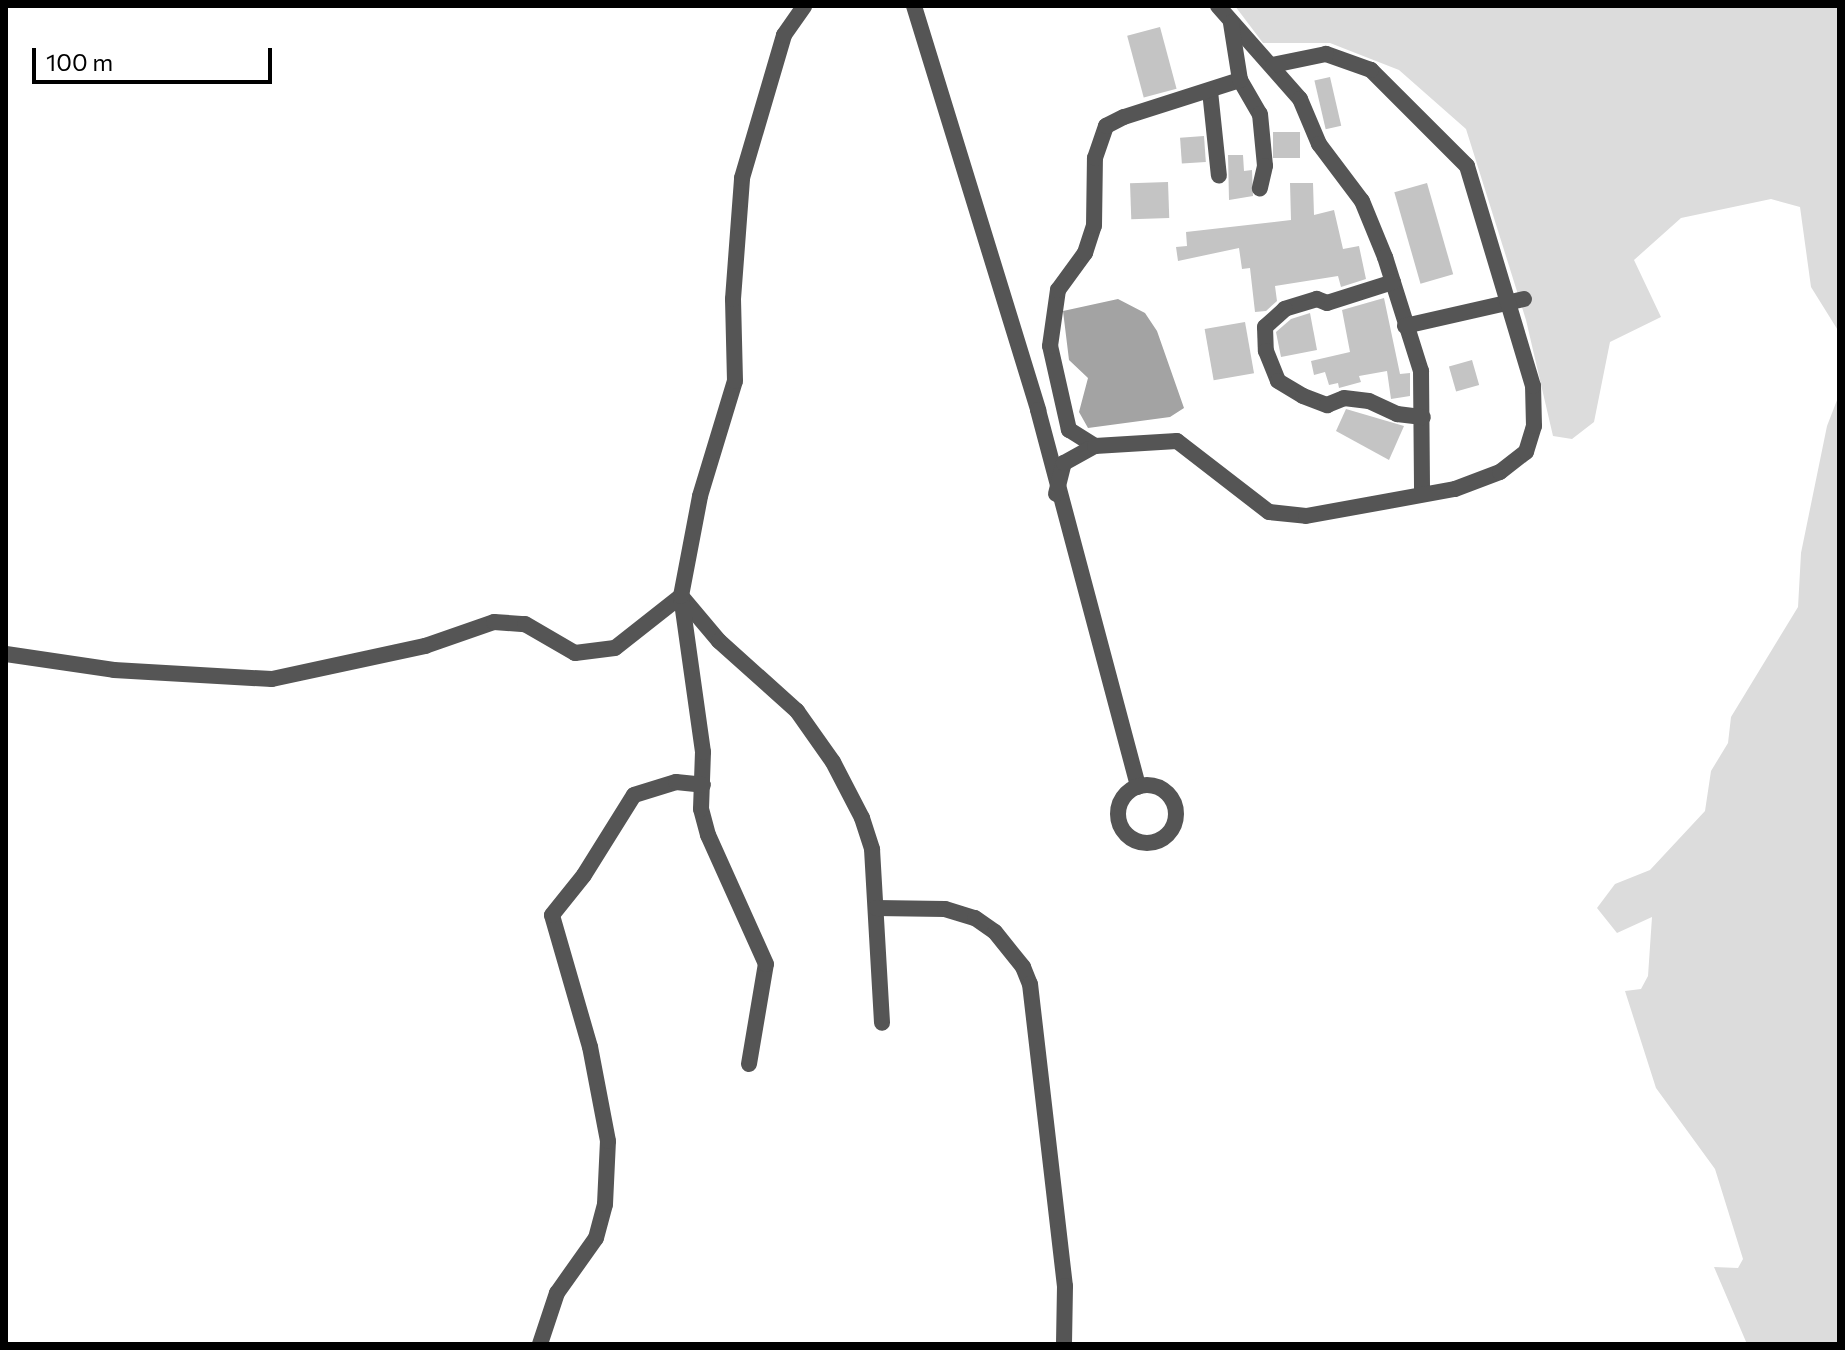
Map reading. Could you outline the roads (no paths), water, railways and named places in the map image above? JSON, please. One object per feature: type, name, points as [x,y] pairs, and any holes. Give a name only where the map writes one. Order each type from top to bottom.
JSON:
[{"type":"street","points":[[749,1064],[766,964],[708,835],[703,752],[681,596],[700,496],[735,381],[733,299],[742,178],[779,49],[804,6]]},
{"type":"street","points":[[914,6],[1038,410],[1056,494],[1138,787]]},
{"type":"street","points":[[1218,6],[1300,99],[1319,144],[1362,201],[1393,282],[1421,371],[1422,494]]},
{"type":"street","points":[[1231,23],[1240,80],[1260,114],[1265,166],[1260,188]]},
{"type":"street","points":[[1056,494],[1064,463],[1095,446],[1177,441],[1269,512],[1306,516],[1422,494],[1500,472],[1526,452],[1534,426],[1533,386],[1516,301],[1467,166],[1371,70],[1326,54],[1273,65]]},
{"type":"street","points":[[1095,446],[1069,430],[1050,346],[1051,312],[1058,290],[1085,253],[1094,226],[1095,158],[1106,126],[1240,80]]},
{"type":"street","points":[[1210,91],[1219,176]]},
{"type":"street","points":[[1393,282],[1327,303],[1317,299],[1285,309],[1265,327],[1266,351],[1278,381],[1303,396],[1327,405],[1344,398],[1369,401],[1397,414],[1423,417]]},
{"type":"street","points":[[1405,326],[1516,301]]},
{"type":"street","points":[[6,654],[126,672],[272,679],[425,646],[494,622],[525,624],[575,653],[597,652],[615,648],[681,596]]},
{"type":"street","points":[[681,596],[719,641],[797,711],[833,762],[872,849],[882,1023]]},
{"type":"street","points":[[540,1344],[557,1293],[596,1238],[605,1204],[608,1141],[590,1047],[552,915],[584,875],[634,795],[676,782],[703,785]]},
{"type":"street","points":[[876,908],[930,907],[975,918],[995,932],[1023,967],[1030,984],[1065,1286],[1064,1344]]}]
